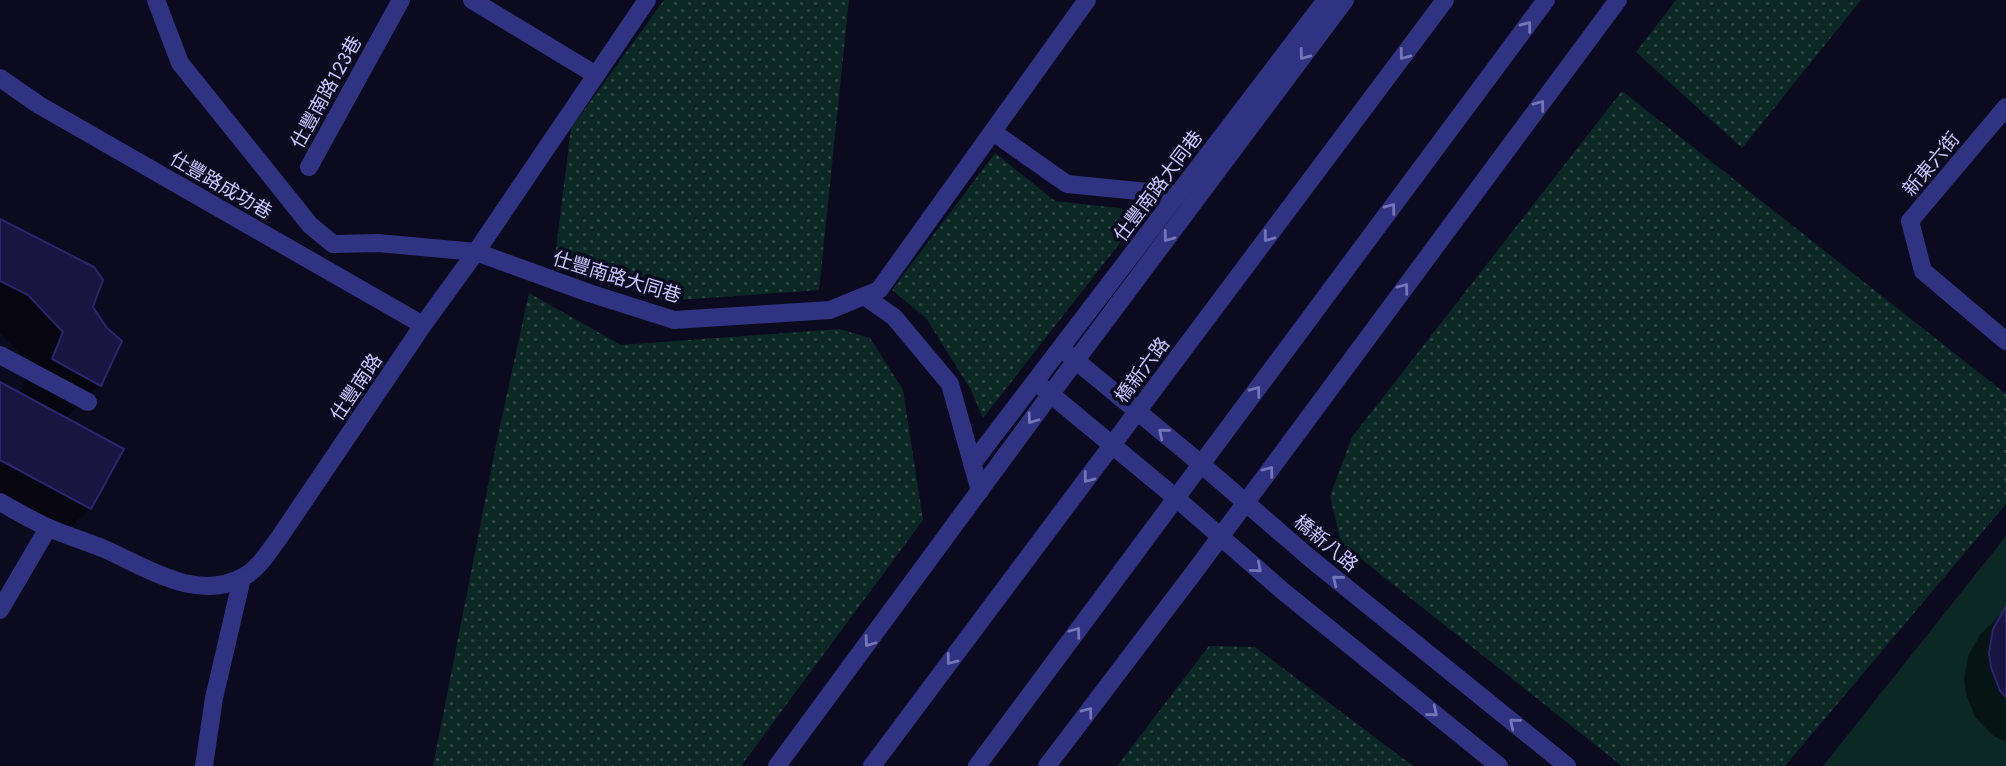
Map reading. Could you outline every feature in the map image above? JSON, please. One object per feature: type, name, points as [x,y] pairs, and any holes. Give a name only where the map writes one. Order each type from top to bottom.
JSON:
[{"type":"street","name":"仕豐南路大同巷","points":[[156,0],[180,63],[310,225],[332,244],[378,243],[477,252],[589,293],[674,320],[830,310],[879,290],[1087,0]]},
{"type":"street","name":"仕豐南路123巷","points":[[309,167],[401,0]]},
{"type":"street","points":[[472,0],[596,75]]},
{"type":"street","name":"仕豐南路","points":[[242,578],[256,568],[279,538],[647,0]]},
{"type":"street","name":"仕豐南路大同巷","points":[[972,464],[1326,0]]},
{"type":"street","points":[[778,766],[1050,395],[1345,0]]},
{"type":"street","name":"橋新六路","points":[[872,766],[1445,0]]},
{"type":"street","points":[[977,766],[1546,0]]},
{"type":"street","points":[[1047,766],[1618,0]]},
{"type":"street","name":"仕豐路成功巷","points":[[0,78],[39,105],[423,325]]},
{"type":"street","name":"新東六街","points":[[2006,107],[1910,221],[1923,271],[2006,341]]},
{"type":"street","points":[[993,132],[1067,184],[1179,195]]},
{"type":"street","points":[[864,296],[894,317],[950,384],[980,491]]},
{"type":"street","name":"橋新八路","points":[[1062,349],[1335,578],[1567,766]]},
{"type":"street","points":[[0,355],[88,402]]},
{"type":"street","points":[[1036,382],[1284,592],[1499,766]]},
{"type":"street","points":[[0,502],[48,528],[103,548],[164,577],[198,585],[219,585],[242,578]]},
{"type":"street","points":[[0,610],[48,528]]},
{"type":"street","points":[[204,766],[214,698],[242,578]]},
{"type":"green space","points":[[664,0],[849,0],[819,290],[665,301],[554,265],[571,128]]},
{"type":"green space","points":[[1676,0],[1861,0],[1742,148],[1636,52]]},
{"type":"green space","points":[[1622,91],[2006,394],[2006,504],[1785,766],[1622,766],[1341,543],[1330,496],[1352,437]]},
{"type":"green space","points":[[995,153],[1055,201],[1145,211],[983,418],[971,390],[926,318],[892,290]]},
{"type":"green space","points":[[529,293],[621,345],[839,329],[870,338],[903,390],[923,520],[741,766],[433,766],[497,440]]},
{"type":"green space","points":[[2006,536],[2006,766],[1823,766]]},
{"type":"green space","points":[[1209,646],[1255,647],[1413,766],[1117,766]]},
{"type":"building","points":[[0,219],[94,267],[103,280],[93,307],[107,328],[122,341],[101,386],[52,359],[63,332],[28,295],[0,281]]},
{"type":"building","points":[[0,382],[124,449],[91,509],[0,460]]},
{"type":"building","points":[[2006,606],[2006,697],[2000,691],[1989,653],[1993,629]]}]
